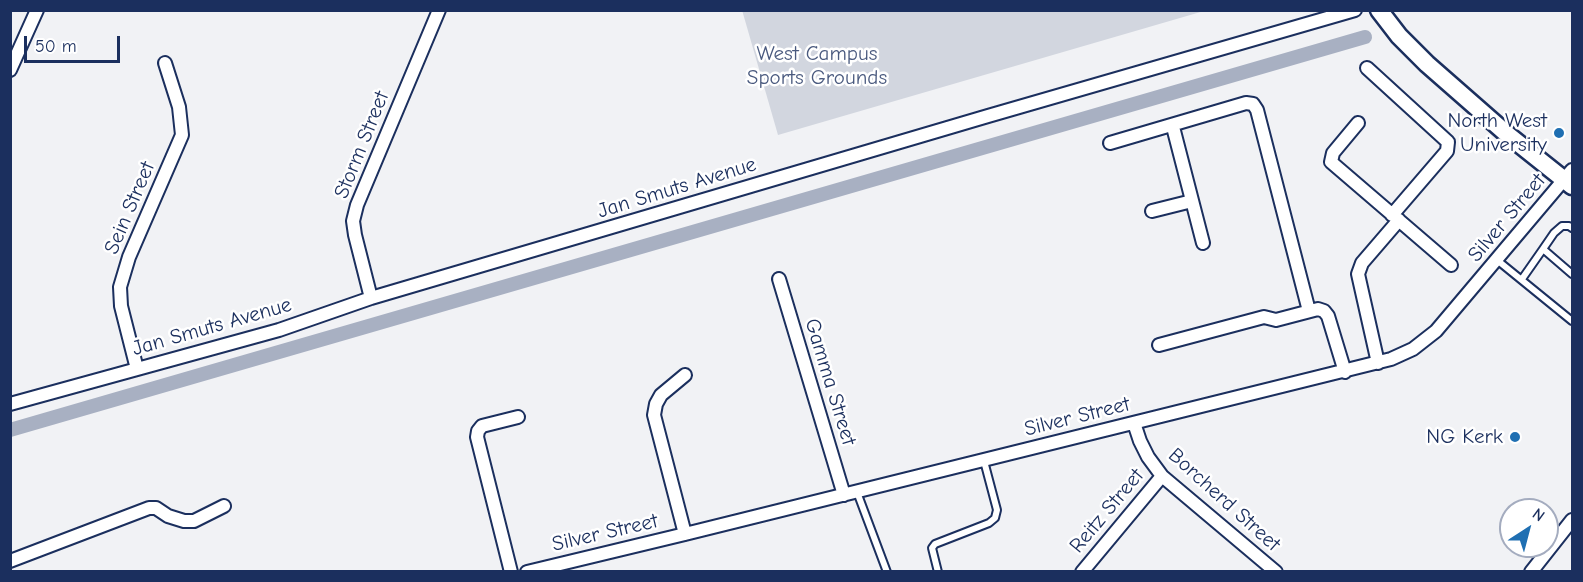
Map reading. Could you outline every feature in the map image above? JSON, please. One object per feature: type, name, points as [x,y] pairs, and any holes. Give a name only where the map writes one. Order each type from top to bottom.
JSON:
[{"type":"street","points":[[10,70],[37,10]]},
{"type":"street","name":"Storm Street","points":[[371,298],[353,221],[357,205],[439,10]]},
{"type":"street","name":"Jan Smuts Avenue","points":[[10,404],[279,330],[371,298],[976,119],[1355,10]]},
{"type":"street","points":[[1379,10],[1399,36],[1426,64],[1508,135],[1570,178]]},
{"type":"street","name":"Sein Street","points":[[137,369],[121,306],[120,287],[129,257],[182,135],[179,107],[165,63]]},
{"type":"street","points":[[1367,68],[1448,142],[1447,151],[1362,263],[1358,274],[1378,363]]},
{"type":"street","points":[[1110,143],[1246,103],[1256,107],[1309,311]]},
{"type":"street","points":[[1358,123],[1333,153],[1331,162],[1451,265]]},
{"type":"street","points":[[1173,126],[1203,243]]},
{"type":"street","name":"Silver Street","points":[[527,572],[556,568],[1391,359],[1424,341],[1456,309],[1570,178]]},
{"type":"street","points":[[1152,211],[1192,201]]},
{"type":"street","name":"Gamma Street","points":[[779,279],[844,495]]},
{"type":"street","points":[[1159,345],[1264,317],[1276,320],[1318,309],[1326,313],[1345,372]]},
{"type":"street","points":[[685,375],[662,395],[656,404],[654,415],[685,534]]},
{"type":"street","points":[[511,572],[477,437],[482,426],[518,417]]},
{"type":"street","name":"Borcherd Street","points":[[1134,423],[1148,457],[1162,476],[1276,572]]},
{"type":"street","name":"Reitz Street","points":[[1082,572],[1162,476]]},
{"type":"street","points":[[10,561],[149,508],[156,508],[168,516],[194,521],[224,506]]},
{"type":"street","points":[[1531,572],[1572,520]]},
{"type":"lane","points":[[1522,279],[1554,233],[1562,226],[1572,228]]},
{"type":"lane","points":[[1543,249],[1572,274]]},
{"type":"lane","points":[[1497,260],[1572,321]]},
{"type":"lane","points":[[938,572],[932,548],[935,544],[989,523],[995,518],[997,510],[984,461]]},
{"type":"lane","points":[[857,492],[887,572]]},
{"type":"green space","name":"West Campus Sports Grounds","points":[[742,10],[1204,10],[1204,11],[778,135]]},
{"type":"waterway","points":[[10,430],[1365,37]]},
{"type":"place","name":"North West University","points":[[1559,133]]},
{"type":"place","name":"NG Kerk","points":[[1515,437]]}]
